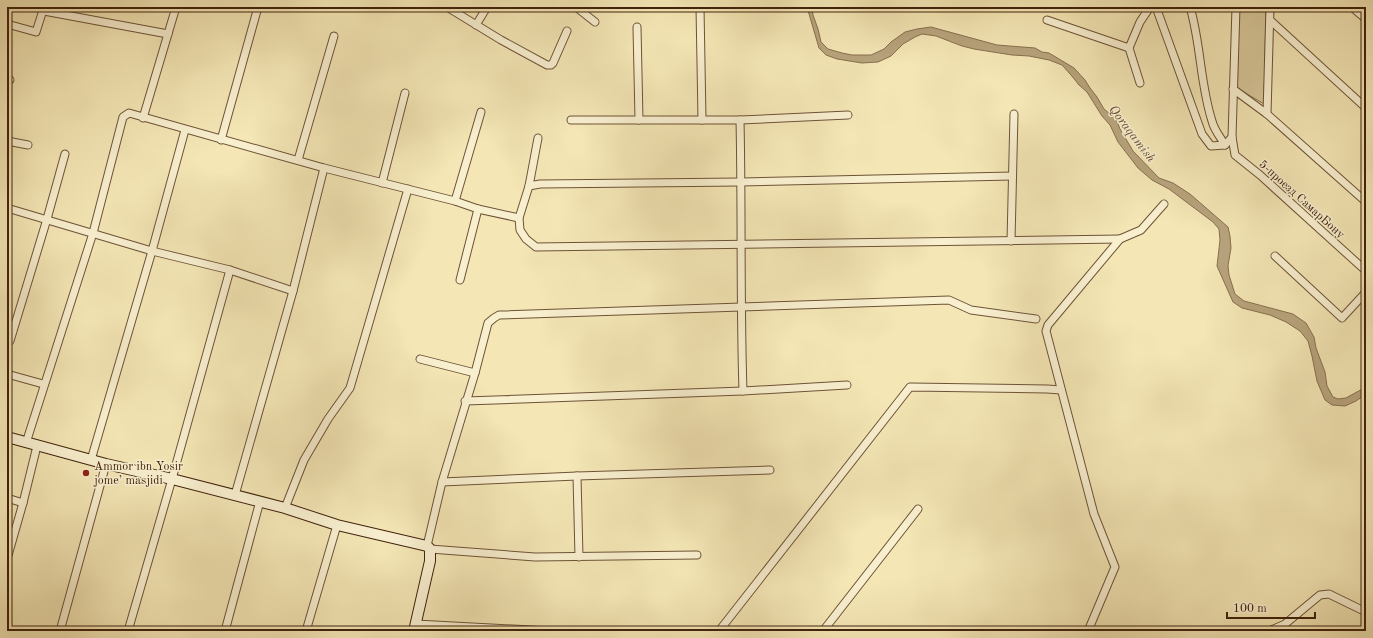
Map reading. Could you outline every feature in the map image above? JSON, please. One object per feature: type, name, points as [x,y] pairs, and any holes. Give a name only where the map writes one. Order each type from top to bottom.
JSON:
[{"type":"street","points":[[143,118],[176,7]]},
{"type":"street","points":[[221,140],[258,7]]},
{"type":"street","points":[[447,7],[547,66],[551,66],[553,63],[567,30]]},
{"type":"street","points":[[476,25],[488,7]]},
{"type":"street","points":[[576,7],[595,22]]},
{"type":"street","points":[[700,7],[702,120]]},
{"type":"street","points":[[1140,83],[1129,48],[1140,22],[1150,7]]},
{"type":"street","points":[[1156,7],[1202,134],[1210,146],[1225,145],[1232,137]]},
{"type":"street","points":[[1190,7],[1195,23],[1202,75],[1212,123],[1225,145]]},
{"type":"street","name":"5-проезд СамарБону","points":[[1236,7],[1232,137],[1235,155],[1260,175],[1366,271]]},
{"type":"street","points":[[1267,114],[1270,7]]},
{"type":"street","points":[[1352,7],[1366,19]]},
{"type":"street","points":[[7,24],[36,32],[44,9],[168,34]]},
{"type":"street","points":[[1047,20],[1129,48]]},
{"type":"street","points":[[1270,20],[1366,108]]},
{"type":"street","points":[[637,27],[639,120]]},
{"type":"street","points":[[298,160],[334,36]]},
{"type":"street","points":[[1233,89],[1267,114],[1366,202]]},
{"type":"street","points":[[382,183],[405,93]]},
{"type":"street","points":[[455,200],[481,112]]},
{"type":"street","points":[[26,442],[43,384],[93,232],[123,117],[129,113],[324,168],[455,200],[478,209],[519,218]]},
{"type":"street","points":[[1011,241],[1014,114]]},
{"type":"street","points":[[571,120],[740,120],[848,115]]},
{"type":"street","points":[[740,120],[742,244],[740,308],[743,391]]},
{"type":"street","points":[[91,460],[152,251],[185,130]]},
{"type":"street","points":[[538,138],[529,186],[519,218],[520,230],[526,239],[536,247],[1011,241],[1120,238],[1141,230],[1164,204]]},
{"type":"street","points":[[7,141],[28,145]]},
{"type":"street","points":[[10,341],[65,154]]},
{"type":"street","points":[[235,495],[293,291],[324,168]]},
{"type":"street","points":[[529,186],[540,184],[741,182],[1012,176]]},
{"type":"street","points":[[285,508],[304,460],[328,419],[350,388],[408,189]]},
{"type":"street","points":[[7,208],[93,232],[152,251],[230,270],[293,291]]},
{"type":"street","points":[[460,280],[478,209]]},
{"type":"street","points":[[1088,631],[1115,567],[1094,514],[1046,332],[1048,325],[1120,238]]},
{"type":"street","points":[[1275,256],[1342,318],[1366,292]]},
{"type":"street","points":[[128,631],[230,270]]},
{"type":"street","points":[[550,631],[415,628],[430,561],[428,547],[442,482],[465,401],[475,373],[488,323],[494,318],[500,315],[949,300],[971,310],[1036,319]]},
{"type":"street","points":[[420,359],[475,373]]},
{"type":"street","points":[[7,374],[43,384]]},
{"type":"street","points":[[465,401],[743,391],[847,385]]},
{"type":"street","points":[[719,631],[910,387],[1061,390]]},
{"type":"street","points":[[7,437],[106,464],[260,501],[337,525],[428,547],[535,557],[697,555]]},
{"type":"street","points":[[7,559],[24,503],[37,446]]},
{"type":"street","points":[[60,631],[106,464]]},
{"type":"street","points":[[442,482],[770,470]]},
{"type":"street","points":[[577,476],[579,557]]},
{"type":"street","points":[[7,498],[24,503]]},
{"type":"street","points":[[225,631],[260,501]]},
{"type":"street","points":[[823,631],[918,509]]},
{"type":"street","points":[[306,631],[337,525]]},
{"type":"street","points":[[1269,631],[1284,624],[1320,595],[1328,594],[1366,612]]},
{"type":"shaded area","points":[[807,7],[812,7],[821,42],[828,49],[842,53],[852,55],[871,55],[884,49],[905,32],[931,27],[997,45],[1035,48],[1042,52],[1049,53],[1074,68],[1085,80],[1104,109],[1116,119],[1133,151],[1159,178],[1173,183],[1190,194],[1228,227],[1231,248],[1228,266],[1229,275],[1235,294],[1244,301],[1293,314],[1306,323],[1314,337],[1316,348],[1325,372],[1327,386],[1333,397],[1338,399],[1346,398],[1366,387],[1366,394],[1345,406],[1332,405],[1325,400],[1317,381],[1308,341],[1300,331],[1286,322],[1270,315],[1242,308],[1233,302],[1217,266],[1220,240],[1219,229],[1213,222],[1169,189],[1152,180],[1138,168],[1118,142],[1110,125],[1102,116],[1087,92],[1062,65],[1049,60],[1029,56],[974,49],[936,36],[922,34],[903,44],[891,56],[878,62],[862,63],[837,59],[826,55],[819,48]]},
{"type":"shaded area","points":[[1239,7],[1266,7],[1264,104],[1237,88]]},
{"type":"place","name":"Ammor ibn Yosir jome’ masjidi","points":[[86,473]]},
{"type":"water label","name":"Qoraqamish","points":[[1133,133]]}]
